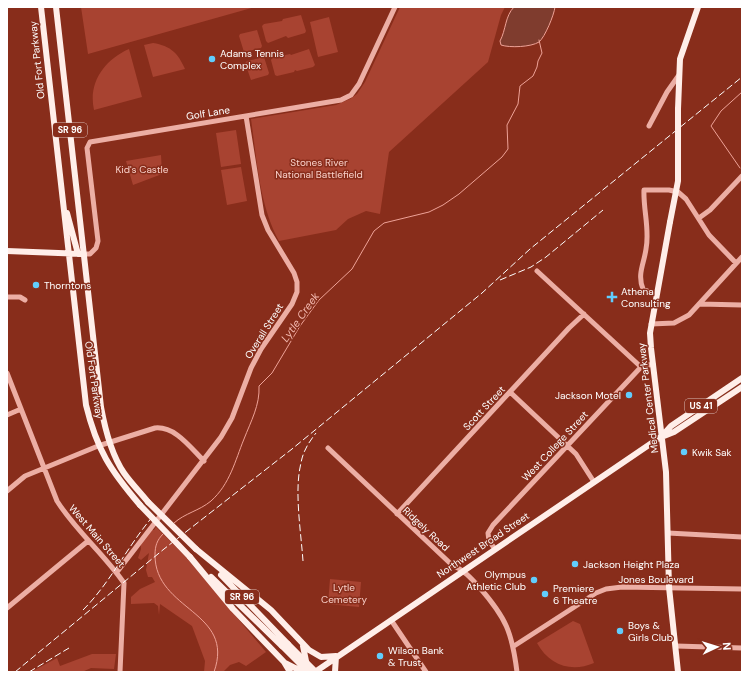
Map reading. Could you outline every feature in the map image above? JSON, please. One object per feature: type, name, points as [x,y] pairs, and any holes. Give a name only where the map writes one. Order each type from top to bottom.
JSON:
[{"type":"main road","name":"Old Fort Parkway","points":[[41,7],[86,405],[98,446],[118,480],[140,505],[190,557],[285,645]]},
{"type":"main road","name":"Old Fort Parkway","points":[[56,7],[81,254],[101,407],[110,442],[124,473],[148,502],[196,549],[285,645],[307,671]]},
{"type":"main road","name":"Medical Center Parkway","points":[[678,672],[669,587],[668,497],[662,436],[652,364],[651,324],[678,181],[680,59],[698,7]]},
{"type":"main road","points":[[7,251],[81,254],[62,198]]},
{"type":"main road","name":"Northwest Broad Street","points":[[317,671],[336,656],[662,436],[671,426],[742,378]]},
{"type":"main road","name":"Northwest Broad Street","points":[[662,436],[674,432],[742,387]]},
{"type":"main road","points":[[196,549],[271,610],[303,644],[318,656],[336,656],[335,672]]},
{"type":"main road","points":[[190,557],[232,609],[284,662],[290,672]]},
{"type":"main road","points":[[303,644],[306,654],[307,671]]},
{"type":"main road","name":"SR 96","points":[[285,645],[317,671]]},
{"type":"main road","points":[[284,662],[295,668],[307,671],[317,671]]},
{"type":"street","name":"Golf Lane","points":[[81,254],[90,254],[96,248],[98,241],[87,148],[90,142],[341,100],[351,94],[359,84],[395,7]]},
{"type":"street","points":[[650,126],[667,92],[679,75]]},
{"type":"street","name":"Overall Street","points":[[117,572],[204,460],[232,418],[251,368],[261,349],[292,304],[297,292],[297,282],[294,273],[268,230],[262,215],[246,116]]},
{"type":"street","points":[[699,218],[710,210],[742,176]]},
{"type":"street","points":[[656,296],[643,289],[640,282],[640,274],[647,242],[644,190],[669,190],[678,192],[686,199],[709,235],[736,263]]},
{"type":"street","points":[[651,324],[674,323],[681,320],[700,304],[742,257]]},
{"type":"street","points":[[537,271],[641,367],[652,364]]},
{"type":"street","points":[[7,297],[20,297],[25,300]]},
{"type":"street","points":[[700,304],[742,305]]},
{"type":"street","name":"Scott Street","points":[[396,514],[584,314]]},
{"type":"street","name":"West College Street","points":[[495,549],[489,541],[488,533],[493,525],[641,367]]},
{"type":"street","name":"West Main Street","points":[[7,373],[44,469],[66,517],[117,572],[124,582],[125,596],[120,672]]},
{"type":"street","points":[[510,392],[576,454],[594,482]]},
{"type":"street","points":[[7,415],[21,409]]},
{"type":"street","points":[[7,491],[25,476],[98,446],[155,428],[163,427],[170,429],[204,460]]},
{"type":"street","name":"Ridgely Road","points":[[328,448],[396,514],[452,565],[464,570],[498,608],[507,625],[514,646],[517,672]]},
{"type":"street","points":[[668,533],[742,537]]},
{"type":"street","points":[[7,608],[88,541]]},
{"type":"street","name":"Jones Boulevard","points":[[514,646],[606,588],[669,587],[742,589]]},
{"type":"street","points":[[391,620],[426,672]]},
{"type":"street","points":[[676,646],[742,648]]},
{"type":"green space","points":[[81,7],[255,7],[88,54]]},
{"type":"green space","name":"Stones River National Battlefield","points":[[400,7],[505,7],[501,15],[488,62],[389,152],[380,214],[366,211],[348,219],[336,230],[279,241],[272,227],[263,197],[257,166],[251,119],[336,105],[357,94],[365,82]]},
{"type":"green space","points":[[301,15],[306,31],[305,33],[288,38],[286,36],[268,43],[266,41],[262,26],[264,24],[282,21],[283,19]]},
{"type":"green space","points":[[329,17],[338,52],[318,57],[310,22]]},
{"type":"green space","points":[[257,30],[262,46],[261,48],[244,52],[239,36],[240,34]]},
{"type":"green space","points":[[153,43],[165,46],[173,51],[180,59],[185,69],[153,77],[144,45]]},
{"type":"green space","points":[[129,49],[142,97],[94,110],[93,91],[100,74],[112,59]]},
{"type":"green space","points":[[309,49],[315,65],[313,67],[297,71],[295,70],[294,72],[277,76],[275,75],[271,60],[272,58],[291,55]]},
{"type":"green space","points":[[264,57],[269,73],[268,75],[251,80],[245,63],[247,61]]},
{"type":"green space","points":[[236,130],[241,164],[221,167],[216,133]]},
{"type":"green space","name":"Kid's Castle","points":[[161,155],[162,174],[133,185],[126,161]]},
{"type":"green space","points":[[241,167],[247,201],[227,205],[221,170]]},
{"type":"green space","points":[[156,527],[186,557],[266,652],[246,666],[239,662],[230,665],[223,672],[204,672],[205,661],[192,626],[160,604],[159,615],[158,606],[154,603],[131,604],[131,597],[140,589],[155,582],[152,577],[148,577],[146,570],[149,553],[141,560],[138,558],[141,549],[140,539],[147,530],[154,530]]},
{"type":"green space","name":"Lytle Cemetery","points":[[330,579],[361,582],[359,607],[328,604]]},
{"type":"green space","points":[[573,621],[580,624],[594,663],[577,667],[561,665],[548,657],[537,643]]},
{"type":"green space","points":[[92,654],[116,654],[114,669],[91,668],[82,672],[31,672],[57,658],[60,666]]},
{"type":"shaded area","points":[[514,7],[555,7],[549,26],[539,42],[531,45],[520,46],[501,45],[500,41],[507,19]]},
{"type":"waterway","name":"Lytle Creek","points":[[174,523],[211,501],[223,487],[231,472],[254,413],[258,400],[259,386],[272,373],[300,326],[319,300],[352,269],[374,231],[384,223],[429,212],[443,205],[459,194],[502,157],[508,149],[507,125],[518,104],[520,86],[533,76],[542,53],[539,40]]},
{"type":"waterway","points":[[740,168],[711,126],[721,111],[742,92]]},
{"type":"waterway","name":"Lytle Creek","points":[[163,534],[155,549],[158,574],[167,588],[179,601],[205,623],[214,636],[218,652],[214,672]]},
{"type":"railway","points":[[15,672],[164,549],[292,449],[482,293],[530,249],[742,77]]},
{"type":"railway","points":[[500,280],[531,267],[546,257],[603,210]]},
{"type":"railway","points":[[303,561],[298,498],[299,474],[305,451],[316,433]]},
{"type":"railway","points":[[83,610],[111,576],[154,515]]},
{"type":"railway","points":[[29,672],[69,648]]},
{"type":"place","name":"Adams Tennis Complex","points":[[212,59]]},
{"type":"place","name":"Thorntons","points":[[36,285]]},
{"type":"place","name":"Athena Consulting","points":[[612,297]]},
{"type":"place","name":"Jackson Motel","points":[[629,395]]},
{"type":"place","name":"Kwik Sak","points":[[684,452]]},
{"type":"place","name":"Jackson Height Plaza","points":[[575,564]]},
{"type":"place","name":"Olympus Athletic Club","points":[[534,580]]},
{"type":"place","name":"Premiere 6 Theatre","points":[[545,594]]},
{"type":"place","name":"Boys & Girls Club","points":[[620,631]]},
{"type":"place","name":"Wilson Bank & Trust","points":[[380,656]]}]
